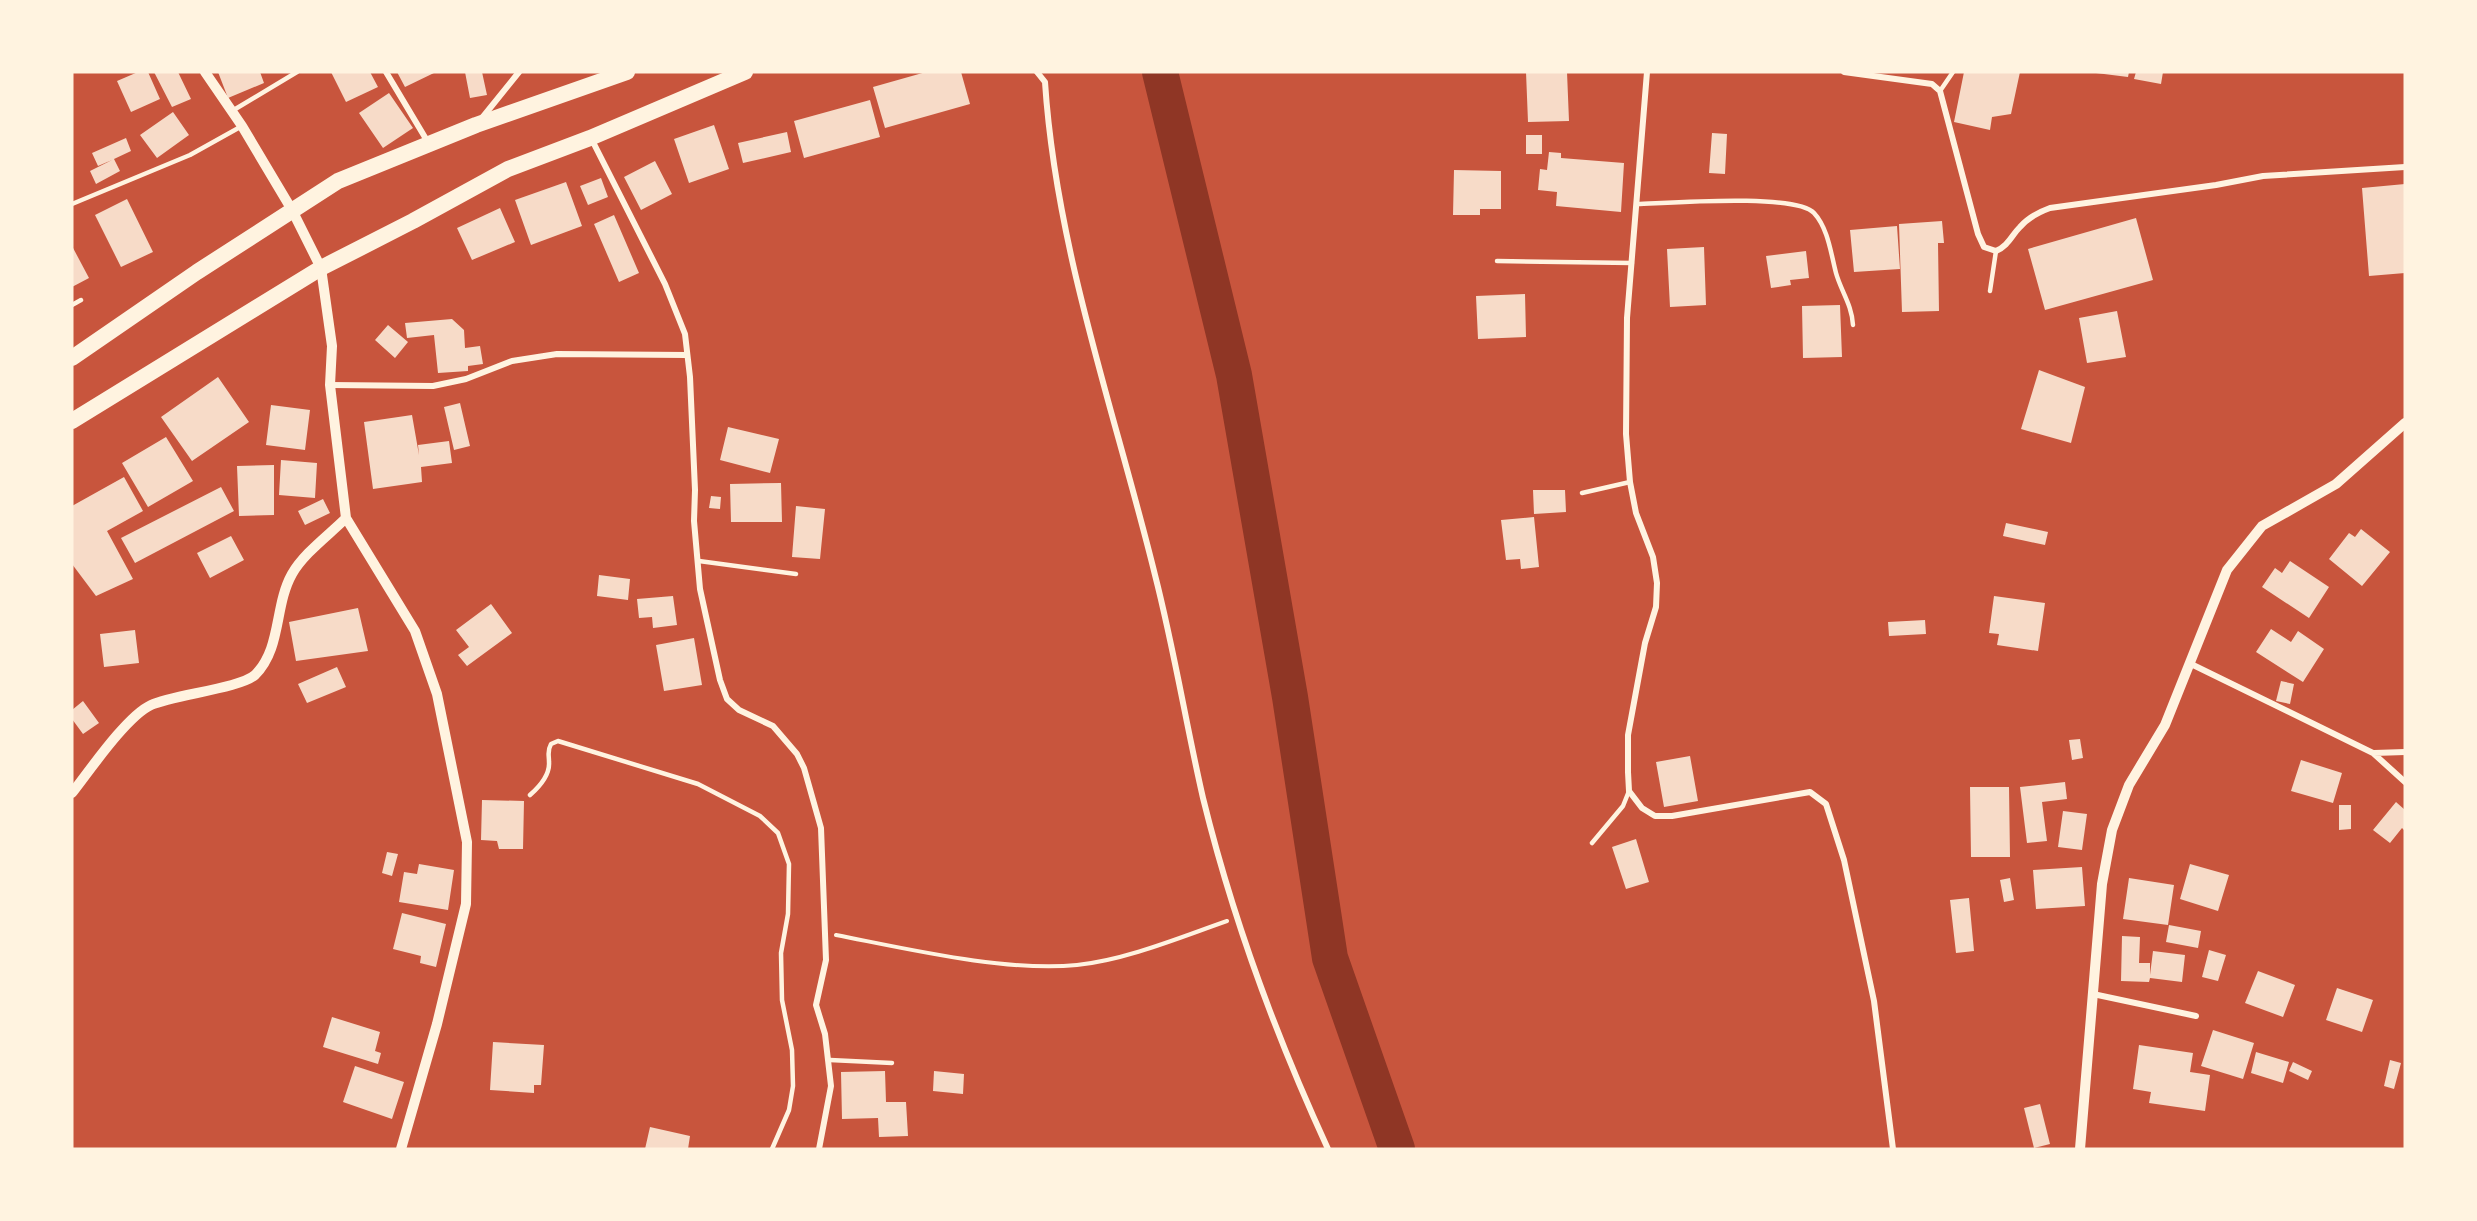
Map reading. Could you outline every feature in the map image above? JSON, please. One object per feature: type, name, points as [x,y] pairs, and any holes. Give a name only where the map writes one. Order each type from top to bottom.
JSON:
[{"type":"highway","points":[[72,358],[196,272],[338,182],[476,125],[627,72]]},
{"type":"highway","points":[[72,421],[321,268],[507,169],[591,138],[745,72]]},
{"type":"street","points":[[205,72],[242,126],[292,210],[321,268],[332,346],[330,385],[346,518],[415,631],[438,694],[467,842],[466,904],[437,1024],[401,1149]]},
{"type":"street","points":[[386,72],[429,144]]},
{"type":"street","points":[[476,125],[519,72]]},
{"type":"street","points":[[1037,72],[1045,81],[1055,182],[1100,368],[1156,577],[1204,799],[1237,918],[1261,993],[1328,1149]]},
{"type":"street","points":[[1647,72],[1626,365],[1626,434],[1630,482],[1640,524],[1653,557],[1657,583],[1656,607],[1645,643],[1628,735],[1629,791],[1642,808],[1655,816],[1810,792],[1826,804],[1844,861],[1874,1001],[1893,1149]]},
{"type":"street","points":[[1844,72],[1932,84],[1940,91],[1978,234],[1984,246],[1996,251],[2008,245],[2019,227],[2037,213],[2050,208],[2216,185],[2263,176],[2405,167]]},
{"type":"street","points":[[591,138],[680,315],[687,355],[695,490],[694,521],[704,617],[712,655],[727,699],[739,710],[773,726],[786,739],[804,768],[821,828],[826,960],[816,1005],[830,1060],[831,1086],[819,1149]]},
{"type":"street","points":[[330,385],[434,386],[466,379],[512,361],[557,354],[687,355]]},
{"type":"street","points":[[2079,1149],[2102,884],[2112,830],[2129,785],[2165,725],[2227,570],[2262,526],[2336,484],[2405,423]]},
{"type":"street","points":[[72,792],[133,718],[148,706],[165,699],[252,678],[264,665],[273,645],[280,604],[292,574],[346,518]]},
{"type":"street","points":[[2189,663],[2373,753],[2405,782]]},
{"type":"street","points":[[2373,753],[2405,752]]},
{"type":"street","points":[[2093,994],[2196,1016]]},
{"type":"lane","points":[[232,111],[297,72]]},
{"type":"lane","points":[[1940,91],[1953,72]]},
{"type":"lane","points":[[72,204],[190,155],[242,126]]},
{"type":"lane","points":[[1636,204],[1768,202],[1805,205],[1815,213],[1826,236],[1836,274],[1848,300],[1853,325]]},
{"type":"lane","points":[[1990,291],[1996,251]]},
{"type":"lane","points":[[1497,261],[1632,262]]},
{"type":"lane","points":[[72,305],[81,300]]},
{"type":"lane","points":[[1582,493],[1630,482]]},
{"type":"lane","points":[[699,561],[796,574]]},
{"type":"lane","points":[[530,795],[540,787],[550,765],[547,750],[551,744],[558,741],[698,784],[760,816],[778,833],[789,864],[788,914],[781,953],[782,1000],[792,1050],[793,1086],[789,1110],[772,1149]]},
{"type":"lane","points":[[1592,843],[1623,806],[1629,791]]},
{"type":"lane","points":[[830,1060],[892,1063]]},
{"type":"path","points":[[826,933],[1007,963],[1077,965],[1138,951],[1237,918]]},
{"type":"building","points":[[138,72],[148,72],[160,99],[131,112],[117,81]]},
{"type":"building","points":[[154,72],[178,72],[191,99],[172,107]]},
{"type":"building","points":[[218,72],[260,72],[264,83],[228,98]]},
{"type":"building","points":[[331,72],[370,72],[378,87],[346,102]]},
{"type":"building","points":[[397,72],[436,72],[405,87]]},
{"type":"building","points":[[465,72],[482,72],[487,95],[470,98]]},
{"type":"building","points":[[926,72],[961,72],[970,104],[885,128],[873,87]]},
{"type":"building","points":[[1526,72],[1567,72],[1569,121],[1528,122]]},
{"type":"building","points":[[1964,72],[2020,72],[2011,114],[1992,117],[1990,130],[1954,122]]},
{"type":"building","points":[[2088,72],[2129,72],[2128,77]]},
{"type":"building","points":[[2136,72],[2163,72],[2161,84],[2134,79]]},
{"type":"building","points":[[389,93],[413,128],[383,148],[359,113]]},
{"type":"building","points":[[870,100],[880,137],[804,158],[794,121]]},
{"type":"building","points":[[173,112],[189,135],[157,158],[140,135]]},
{"type":"building","points":[[714,125],[729,169],[689,183],[674,139]]},
{"type":"building","points":[[787,132],[791,152],[743,163],[738,143]]},
{"type":"building","points":[[1712,133],[1727,134],[1725,174],[1709,173]]},
{"type":"building","points":[[1526,135],[1542,135],[1542,154],[1526,154]]},
{"type":"building","points":[[126,138],[131,151],[114,159],[120,171],[96,184],[90,171],[112,160],[98,166],[92,153]]},
{"type":"building","points":[[1549,152],[1561,153],[1561,158],[1624,163],[1621,212],[1556,206],[1557,192],[1538,190],[1540,169],[1547,170]]},
{"type":"building","points":[[655,161],[672,194],[641,210],[624,177]]},
{"type":"building","points":[[1454,170],[1501,171],[1501,209],[1480,209],[1480,215],[1453,215]]},
{"type":"building","points":[[601,178],[608,197],[588,205],[580,186]]},
{"type":"building","points":[[566,182],[582,226],[531,245],[515,200]]},
{"type":"building","points":[[2405,184],[2405,273],[2369,276],[2362,188]]},
{"type":"building","points":[[127,199],[153,252],[121,267],[95,215]]},
{"type":"building","points":[[500,208],[515,242],[472,260],[457,228]]},
{"type":"building","points":[[614,215],[639,273],[619,282],[594,224]]},
{"type":"building","points":[[2136,218],[2153,280],[2045,310],[2028,249]]},
{"type":"building","points":[[1942,221],[1944,243],[1938,243],[1939,311],[1902,312],[1899,224]]},
{"type":"building","points":[[1897,226],[1900,269],[1854,272],[1850,230]]},
{"type":"building","points":[[72,246],[89,278],[72,287]]},
{"type":"building","points":[[1704,247],[1706,305],[1670,307],[1667,249]]},
{"type":"building","points":[[1806,251],[1809,278],[1790,280],[1791,285],[1771,288],[1766,256]]},
{"type":"building","points":[[1525,294],[1526,337],[1478,339],[1476,296]]},
{"type":"building","points":[[1840,305],[1842,357],[1803,358],[1802,306]]},
{"type":"building","points":[[2117,311],[2126,357],[2087,363],[2079,318]]},
{"type":"building","points":[[452,319],[464,330],[465,348],[480,346],[483,364],[468,366],[468,371],[438,373],[434,335],[407,338],[405,323]]},
{"type":"building","points":[[388,325],[408,342],[395,358],[375,340]]},
{"type":"building","points":[[2039,370],[2085,387],[2071,443],[2021,429]]},
{"type":"building","points":[[218,377],[249,422],[192,461],[161,417]]},
{"type":"building","points":[[460,403],[470,446],[454,450],[444,407]]},
{"type":"building","points":[[271,405],[310,410],[305,450],[266,445]]},
{"type":"building","points":[[412,415],[419,455],[418,445],[449,441],[452,463],[421,467],[422,482],[373,489],[364,422]]},
{"type":"building","points":[[728,427],[779,439],[770,473],[720,460]]},
{"type":"building","points":[[166,437],[193,481],[148,507],[122,463]]},
{"type":"building","points":[[281,460],[317,463],[315,498],[279,495]]},
{"type":"building","points":[[274,465],[274,515],[239,516],[237,466]]},
{"type":"building","points":[[124,477],[143,511],[107,531],[133,579],[96,596],[72,564],[72,506]]},
{"type":"building","points":[[781,483],[782,522],[731,522],[730,484]]},
{"type":"building","points":[[221,487],[234,511],[135,563],[121,538]]},
{"type":"building","points":[[1533,490],[1565,490],[1566,512],[1534,514]]},
{"type":"building","points":[[711,496],[721,497],[720,509],[709,508]]},
{"type":"building","points":[[323,499],[330,513],[305,525],[298,511]]},
{"type":"building","points":[[796,506],[825,509],[820,559],[792,557]]},
{"type":"building","points":[[1534,517],[1539,567],[1521,569],[1520,559],[1506,560],[1501,520]]},
{"type":"building","points":[[2006,523],[2048,532],[2045,545],[2003,536]]},
{"type":"building","points":[[2361,529],[2390,552],[2362,586],[2329,559],[2349,533],[2355,537]]},
{"type":"building","points":[[231,536],[244,560],[210,578],[197,553]]},
{"type":"building","points":[[2290,561],[2329,587],[2309,618],[2262,587],[2275,568],[2282,573]]},
{"type":"building","points":[[599,575],[630,579],[628,600],[597,596]]},
{"type":"building","points":[[673,596],[677,625],[653,628],[652,617],[639,618],[637,599]]},
{"type":"building","points":[[1994,596],[2045,603],[2038,651],[1997,645],[1999,634],[1989,633]]},
{"type":"building","points":[[491,604],[512,633],[467,666],[458,655],[469,647],[456,630]]},
{"type":"building","points":[[358,608],[368,651],[296,661],[289,622]]},
{"type":"building","points":[[1925,620],[1926,634],[1889,636],[1888,622]]},
{"type":"building","points":[[2271,629],[2291,642],[2298,631],[2324,649],[2303,682],[2256,652]]},
{"type":"building","points":[[135,630],[139,663],[104,667],[100,634]]},
{"type":"building","points":[[694,638],[702,685],[664,691],[656,645]]},
{"type":"building","points":[[337,667],[346,687],[307,703],[298,684]]},
{"type":"building","points":[[2281,681],[2294,684],[2290,704],[2276,701]]},
{"type":"building","points":[[83,701],[99,723],[83,734],[72,719],[72,710]]},
{"type":"building","points":[[2080,739],[2083,758],[2072,760],[2069,740]]},
{"type":"building","points":[[1690,756],[1698,801],[1664,807],[1656,762]]},
{"type":"building","points":[[2301,760],[2342,773],[2333,803],[2291,791]]},
{"type":"building","points":[[2065,782],[2067,799],[2042,802],[2047,841],[2027,843],[2020,787]]},
{"type":"building","points":[[1970,787],[2009,787],[2010,857],[1971,857]]},
{"type":"building","points":[[482,800],[524,801],[523,849],[499,849],[497,841],[481,840]]},
{"type":"building","points":[[2396,802],[2405,810],[2405,831],[2402,828],[2390,843],[2373,830]]},
{"type":"building","points":[[2339,805],[2351,805],[2351,829],[2339,830]]},
{"type":"building","points":[[2063,811],[2087,814],[2082,850],[2058,847]]},
{"type":"building","points":[[1636,839],[1649,882],[1626,889],[1612,847]]},
{"type":"building","points":[[387,852],[398,854],[392,876],[382,873]]},
{"type":"building","points":[[419,864],[454,870],[448,910],[399,902],[404,872],[417,874]]},
{"type":"building","points":[[2190,864],[2229,875],[2218,911],[2180,899]]},
{"type":"building","points":[[2082,867],[2085,906],[2036,909],[2033,870]]},
{"type":"building","points":[[2010,878],[2014,900],[2004,902],[2000,880]]},
{"type":"building","points":[[2129,878],[2174,885],[2168,925],[2123,919]]},
{"type":"building","points":[[1969,898],[1974,951],[1956,953],[1950,900]]},
{"type":"building","points":[[402,913],[446,924],[436,967],[420,963],[421,956],[393,949]]},
{"type":"building","points":[[2169,925],[2201,931],[2198,948],[2166,942]]},
{"type":"building","points":[[2122,936],[2140,937],[2139,963],[2150,963],[2150,975],[2153,951],[2185,955],[2182,982],[2150,978],[2149,982],[2121,981]]},
{"type":"building","points":[[2209,950],[2226,955],[2218,981],[2202,977]]},
{"type":"building","points":[[2258,971],[2295,985],[2283,1017],[2245,1003]]},
{"type":"building","points":[[2337,988],[2373,1000],[2362,1032],[2326,1020]]},
{"type":"building","points":[[332,1017],[380,1032],[375,1051],[381,1053],[378,1064],[323,1047]]},
{"type":"building","points":[[2213,1030],[2254,1043],[2243,1079],[2201,1066]]},
{"type":"building","points":[[493,1042],[544,1045],[541,1085],[534,1085],[534,1093],[490,1090]]},
{"type":"building","points":[[2139,1045],[2193,1053],[2190,1072],[2210,1075],[2205,1111],[2149,1103],[2151,1092],[2133,1089]]},
{"type":"building","points":[[2256,1052],[2289,1062],[2283,1083],[2251,1073]]},
{"type":"building","points":[[2390,1060],[2401,1063],[2394,1089],[2384,1086]]},
{"type":"building","points":[[2293,1062],[2312,1071],[2308,1080],[2289,1071]]},
{"type":"building","points":[[355,1066],[404,1082],[392,1119],[343,1102]]},
{"type":"building","points":[[885,1071],[886,1102],[906,1102],[908,1136],[879,1137],[878,1118],[842,1119],[841,1072]]},
{"type":"building","points":[[934,1071],[964,1074],[963,1094],[933,1091]]},
{"type":"building","points":[[2040,1104],[2050,1144],[2034,1148],[2024,1108]]},
{"type":"building","points":[[650,1127],[690,1136],[688,1149],[645,1149]]},
{"type":"waterway","points":[[1160,72],[1234,375],[1290,697],[1330,958],[1397,1149]]}]
